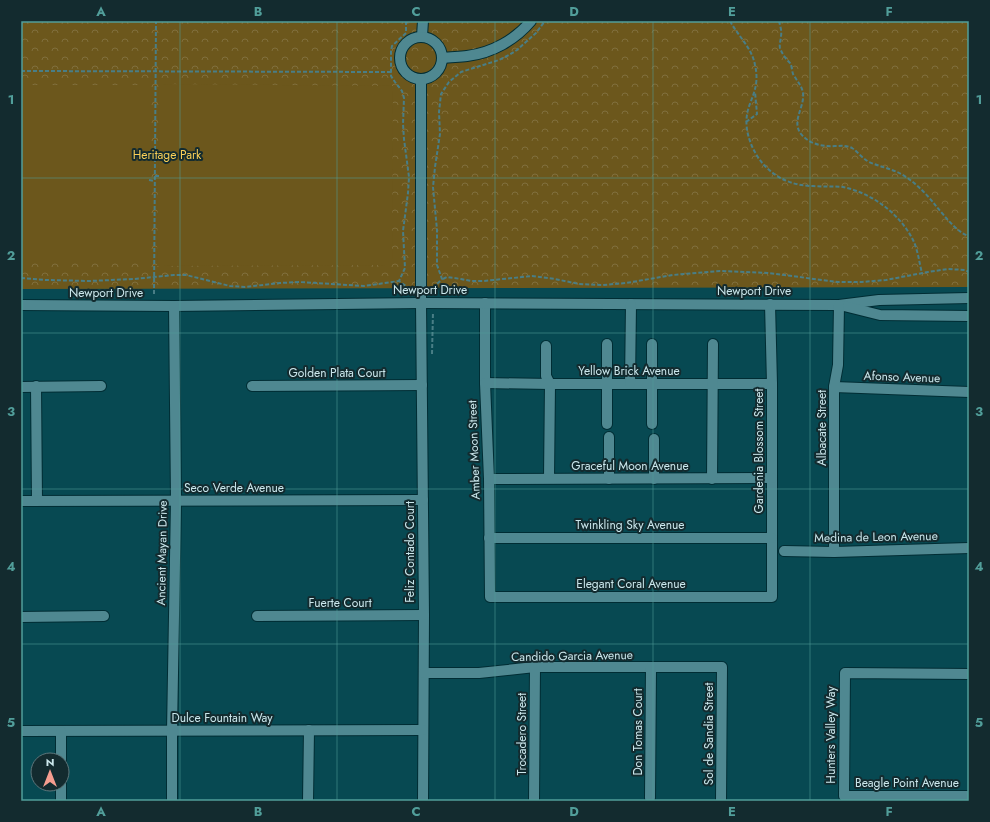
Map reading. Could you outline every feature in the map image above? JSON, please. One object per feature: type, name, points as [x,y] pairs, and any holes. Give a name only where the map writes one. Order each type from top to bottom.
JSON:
[{"type":"street","points":[[422,36],[423,21]]},
{"type":"street","points":[[443,58],[468,56],[490,51],[507,42],[524,30],[531,21]]},
{"type":"street","points":[[422,36],[435,41],[443,53],[443,58],[441,68],[430,78],[416,79],[409,76],[404,71],[401,64],[401,50],[409,40],[422,36]]},
{"type":"street","name":"Feliz Contado Court","points":[[421,79],[421,303],[424,615],[423,801]]},
{"type":"street","name":"Newport Drive","points":[[21,305],[174,306],[485,303],[839,305],[879,300],[969,298]]},
{"type":"street","name":"Amber Moon Street","points":[[485,303],[485,383],[489,479],[490,597]]},
{"type":"street","points":[[630,304],[630,384]]},
{"type":"street","name":"Gardenia Blossom Street","points":[[770,304],[772,384],[772,597]]},
{"type":"street","name":"Newport Drive","points":[[839,305],[880,315],[969,316]]},
{"type":"street","name":"Albacate Street","points":[[834,552],[834,387],[838,365],[839,305]]},
{"type":"street","name":"Ancient Mayan Drive","points":[[172,801],[176,501],[174,306]]},
{"type":"street","points":[[607,344],[607,424]]},
{"type":"street","points":[[652,344],[652,424]]},
{"type":"street","points":[[712,479],[713,344]]},
{"type":"street","points":[[546,346],[546,376],[550,384],[550,478]]},
{"type":"street","name":"Yellow Brick Avenue","points":[[485,383],[772,384]]},
{"type":"street","name":"Golden Plata Court","points":[[252,386],[422,385]]},
{"type":"street","points":[[21,386],[101,386]]},
{"type":"street","points":[[36,386],[37,501]]},
{"type":"street","name":"Afonso Avenue","points":[[834,387],[969,392]]},
{"type":"street","points":[[609,437],[609,479]]},
{"type":"street","points":[[654,439],[654,479]]},
{"type":"street","name":"Graceful Moon Avenue","points":[[489,479],[772,478]]},
{"type":"street","name":"Seco Verde Avenue","points":[[21,501],[423,500]]},
{"type":"street","name":"Twinkling Sky Avenue","points":[[489,538],[772,538]]},
{"type":"street","name":"Medina de Leon Avenue","points":[[784,551],[834,552],[969,548]]},
{"type":"street","name":"Elegant Coral Avenue","points":[[490,597],[772,597]]},
{"type":"street","name":"Fuerte Court","points":[[257,616],[424,615]]},
{"type":"street","points":[[21,617],[104,616]]},
{"type":"street","name":"Don Tomas Court","points":[[650,798],[651,667]]},
{"type":"street","name":"Candido Garcia Avenue","points":[[424,673],[479,673],[535,668],[722,667]]},
{"type":"street","name":"Sol de Sandia Street","points":[[721,801],[722,667]]},
{"type":"street","name":"Trocadero Street","points":[[534,801],[535,668]]},
{"type":"street","name":"Hunters Valley Way","points":[[844,796],[845,674],[969,674]]},
{"type":"street","points":[[308,801],[309,730]]},
{"type":"street","name":"Dulce Fountain Way","points":[[21,731],[424,730]]},
{"type":"street","points":[[61,731],[61,752]]},
{"type":"street","name":"Beagle Point Avenue","points":[[844,796],[969,796]]},
{"type":"path","points":[[154,294],[156,21]]},
{"type":"path","points":[[399,281],[405,268],[403,231],[409,177],[403,124],[404,98],[402,91],[391,76],[391,51],[392,46],[406,33],[406,21]]},
{"type":"path","points":[[442,279],[437,264],[437,230],[434,187],[435,167],[440,134],[439,112],[444,88],[461,72],[499,60],[517,50],[536,33],[545,21]]},
{"type":"path","points":[[730,21],[752,53],[755,65],[757,114],[746,122]]},
{"type":"path","points":[[779,21],[781,35],[780,47],[787,61],[791,64],[792,73],[803,92],[803,103],[798,117],[799,130],[802,135],[812,142],[824,146],[845,145],[850,147],[868,162],[898,173],[907,178],[925,193],[954,226],[966,236],[969,236]]},
{"type":"path","points":[[21,71],[391,72]]},
{"type":"path","points":[[755,90],[747,115],[747,132],[757,156],[764,166],[787,182],[799,185],[842,187],[859,192],[875,200],[893,213],[904,226],[913,241],[922,273]]},
{"type":"path","points":[[155,176],[161,176]]},
{"type":"path","points":[[149,180],[155,181]]},
{"type":"path","points":[[432,359],[433,288],[442,279],[447,278],[461,279],[471,282],[532,276],[579,284],[603,285],[626,283],[673,274],[720,271],[768,273],[838,282],[886,280],[948,269],[965,270],[969,272]]},
{"type":"path","points":[[21,278],[90,281],[134,280],[186,275],[237,287],[299,282],[364,286],[399,281],[410,289]]},
{"type":"green space","name":"Heritage Park","points":[[21,21],[969,21],[969,287],[21,289]]},
{"type":"green space","points":[[159,84],[393,86],[392,265],[157,266]]},
{"type":"green space","points":[[21,85],[149,85],[149,263],[21,263]]}]
